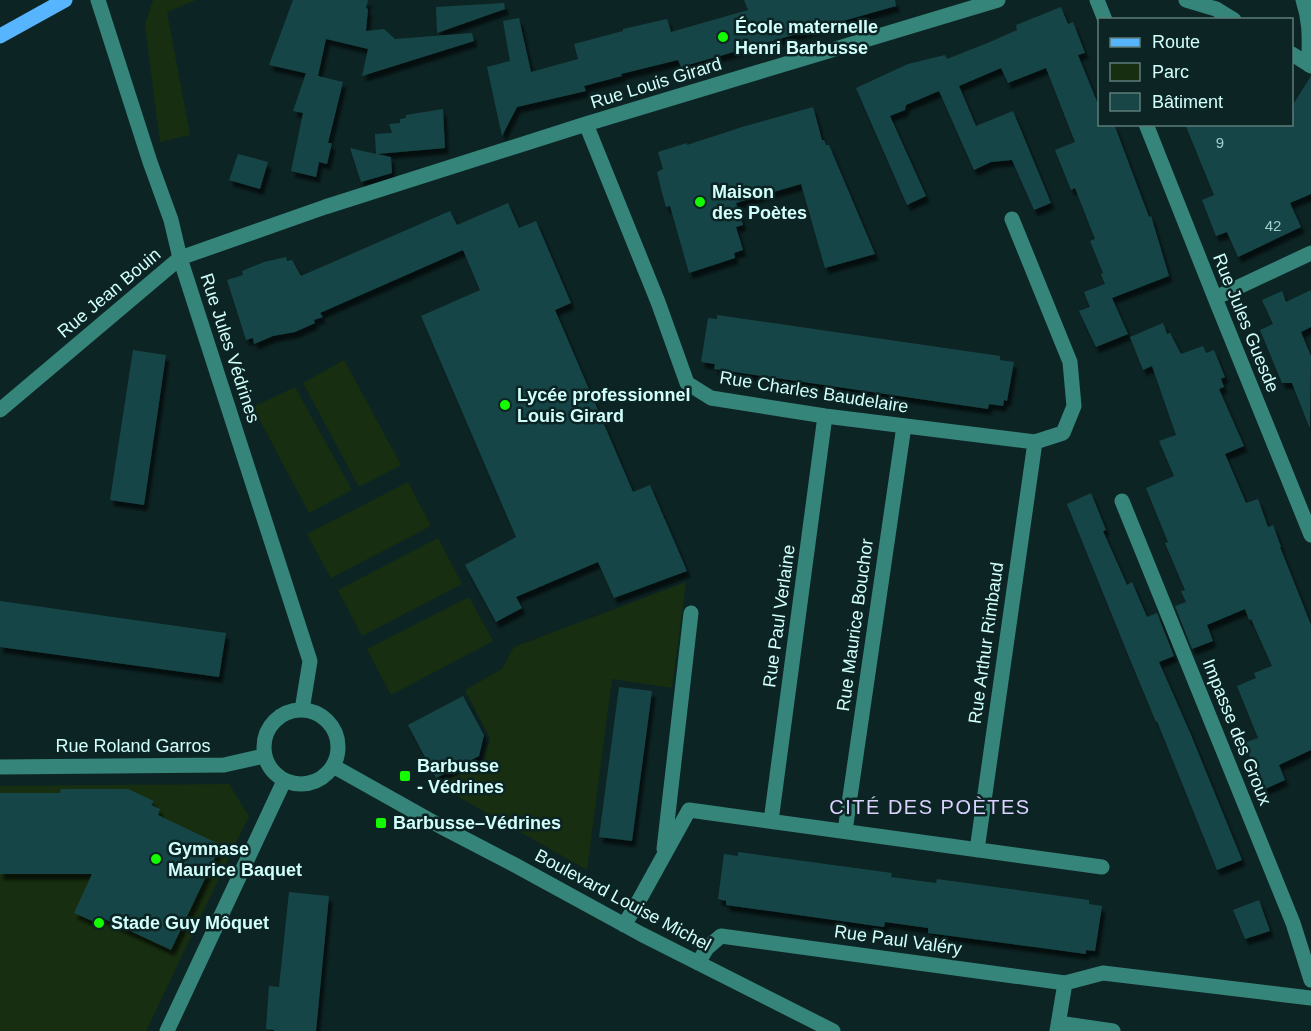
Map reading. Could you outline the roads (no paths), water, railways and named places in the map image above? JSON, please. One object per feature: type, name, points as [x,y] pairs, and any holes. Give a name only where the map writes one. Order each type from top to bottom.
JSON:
[{"type":"main road","points":[[0,36],[65,0]]},
{"type":"street","name":"Rue Jules Védrines","points":[[98,0],[171,220],[180,258],[310,661],[302,711]]},
{"type":"street","name":"Rue Louis Girard","points":[[326,207],[586,124],[998,0]]},
{"type":"street","points":[[1097,0],[1104,18]]},
{"type":"street","points":[[1186,0],[1216,9],[1231,18]]},
{"type":"street","points":[[1303,0],[1308,14],[1310,65]]},
{"type":"street","points":[[1293,55],[1310,65]]},
{"type":"street","name":"Rue Charles Baudelaire","points":[[586,124],[658,302],[687,383],[711,398],[825,416],[1035,442]]},
{"type":"street","name":"Rue Jules Guesde","points":[[1147,126],[1311,535]]},
{"type":"street","name":"Rue Jean Bouin","points":[[0,410],[180,258],[326,207]]},
{"type":"street","points":[[1012,219],[1070,362],[1074,406],[1063,433],[1035,442]]},
{"type":"street","points":[[1215,298],[1311,253]]},
{"type":"street","name":"Rue Paul Verlaine","points":[[771,821],[825,416]]},
{"type":"street","name":"Rue Maurice Bouchor","points":[[845,831],[904,426]]},
{"type":"street","name":"Rue Arthur Rimbaud","points":[[977,850],[1035,442]]},
{"type":"street","name":"Impasse des Groux","points":[[1122,501],[1293,923],[1311,980]]},
{"type":"street","points":[[663,858],[691,613]]},
{"type":"street","points":[[293,711],[302,711],[318,714],[332,727],[337,739],[338,752],[333,766],[326,775],[309,784],[284,781],[271,769],[264,756],[265,739],[272,724],[281,716],[293,711]]},
{"type":"street","name":"Rue Roland Garros","points":[[0,767],[224,765],[264,756]]},
{"type":"street","name":"Boulevard Louise Michel","points":[[333,766],[448,831],[624,925],[833,1031]]},
{"type":"street","points":[[167,1031],[284,781]]},
{"type":"street","points":[[624,925],[638,904],[689,810],[1102,867]]},
{"type":"street","name":"Rue Paul Valéry","points":[[698,963],[707,948],[721,936],[1065,983]]},
{"type":"street","points":[[1113,1031],[1058,1027],[1065,983],[1103,973],[1311,998]]},
{"type":"place","name":"École maternelle Henri Barbusse","points":[[723,37]]},
{"type":"place","name":"Maison des Poètes","points":[[700,202]]},
{"type":"place","name":"Lycée professionnel Louis Girard","points":[[505,405]]},
{"type":"place","name":"Barbusse - Védrines","points":[[405,776]]},
{"type":"place","name":"Barbusse–Védrines","points":[[381,823]]},
{"type":"place","name":"Gymnase Maurice Baquet","points":[[156,859]]},
{"type":"place","name":"Stade Guy Môquet","points":[[99,923]]},
{"type":"district","name":"CITÉ DES POÈTES","points":[[930,807]]}]
